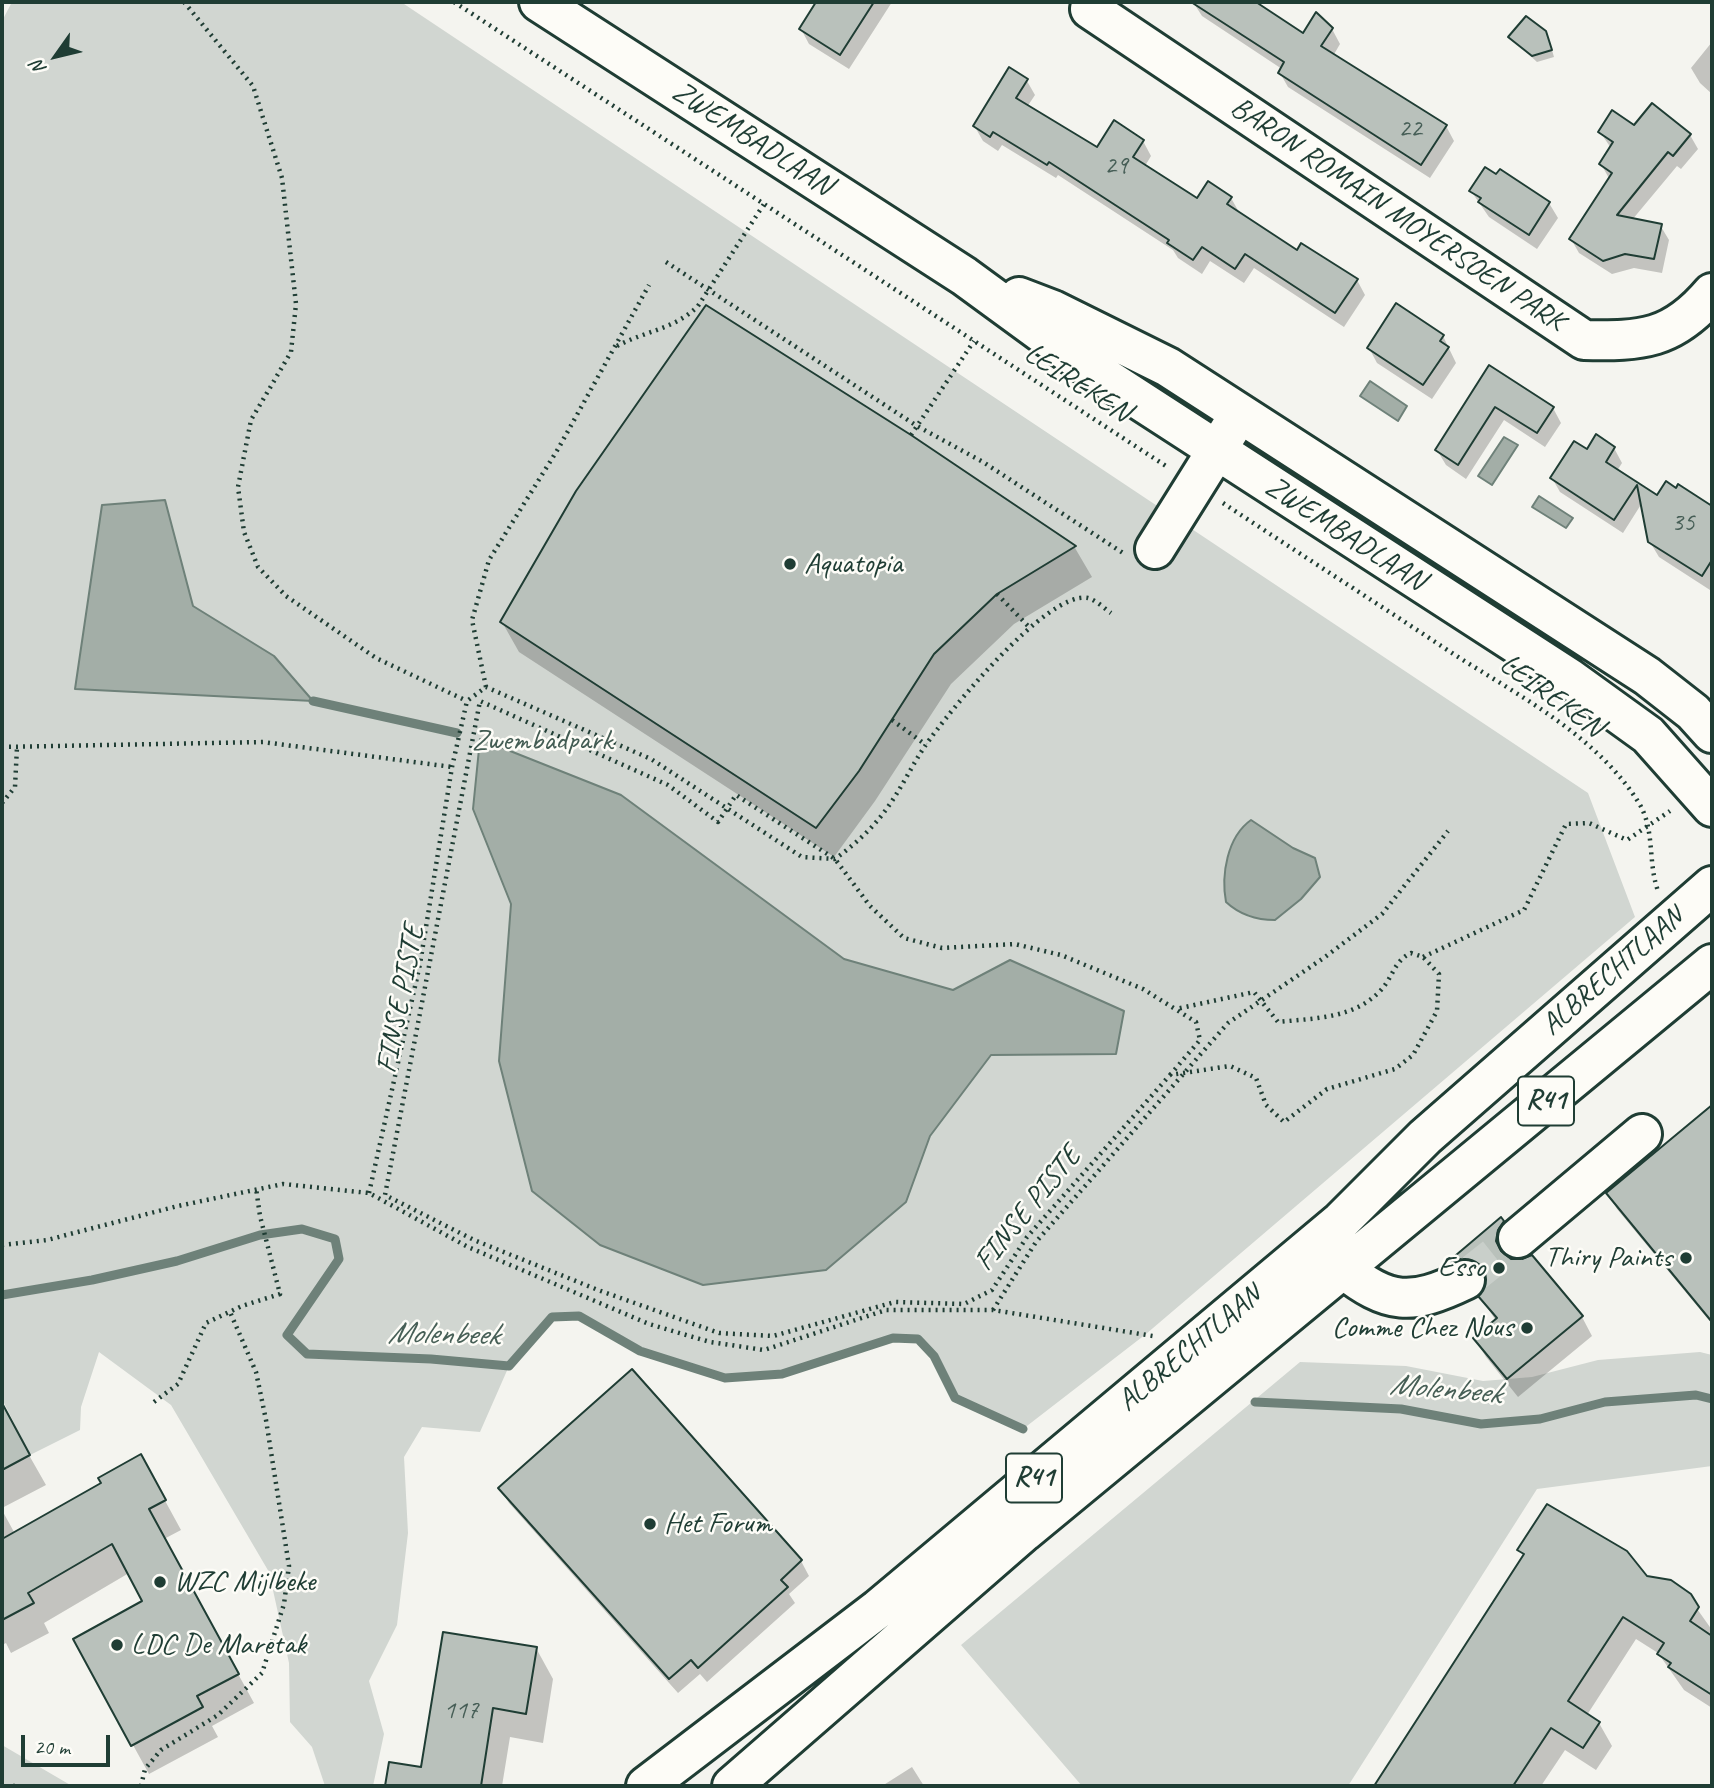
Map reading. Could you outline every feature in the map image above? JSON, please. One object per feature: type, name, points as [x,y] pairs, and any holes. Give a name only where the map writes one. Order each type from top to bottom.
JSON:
[{"type":"street","name":"ZWEMBADLAAN","points":[[539,2],[964,276],[1087,366],[1569,678],[1648,735],[1712,807]]},
{"type":"street","name":"BARON ROMAIN MOYERSOEN PARK","points":[[1090,9],[1584,340],[1630,341],[1655,337],[1701,306],[1712,293]]},
{"type":"street","name":"ZWEMBADLAAN","points":[[964,276],[1053,310],[1168,367],[1647,676],[1693,712],[1712,733]]},
{"type":"street","points":[[1143,554],[1194,485],[1231,426],[1384,523],[1409,522]]},
{"type":"street","points":[[1569,678],[1591,641]]},
{"type":"street","name":"ALBRECHTLAAN","points":[[646,1786],[878,1609],[1191,1348],[1341,1221],[1425,1137],[1712,886]]},
{"type":"street","name":"ALBRECHTLAAN","points":[[732,1786],[810,1720],[880,1654],[1342,1268],[1712,964]]},
{"type":"street","points":[[1518,1238],[1642,1134]]},
{"type":"street","points":[[1342,1268],[1366,1286],[1389,1298],[1413,1300],[1439,1293],[1465,1280]]},
{"type":"path","points":[[184,2],[253,86],[282,178],[295,291],[291,352],[251,421],[238,487],[244,532],[258,567],[286,596],[376,658],[467,701]]},
{"type":"path","name":"LEIREKEN","points":[[454,2],[1559,722],[1610,766],[1637,800],[1651,827],[1627,840],[1589,823],[1566,824],[1524,910],[1423,957]]},
{"type":"path","points":[[617,346],[687,316],[709,289],[764,204]]},
{"type":"path","points":[[666,262],[917,426],[1143,554]]},
{"type":"path","points":[[486,687],[472,620],[489,560],[617,346],[649,285]]},
{"type":"path","points":[[911,435],[974,341]]},
{"type":"path","points":[[997,594],[1030,628]]},
{"type":"path","points":[[486,687],[651,758],[802,857],[835,859],[855,844],[885,811],[926,745],[974,684],[1030,628],[1072,600],[1089,598],[1111,613]]},
{"type":"path","points":[[369,1194],[421,964],[452,767],[467,701],[486,687]]},
{"type":"path","name":"FINSE PISTE","points":[[480,701],[668,785],[718,822],[727,807],[736,795],[835,859],[870,906],[904,938],[942,948],[1015,944],[1061,955],[1143,989],[1196,1022],[1200,1040],[1027,1237],[992,1290],[964,1304],[895,1302],[773,1336],[719,1333],[598,1290],[474,1240],[385,1195],[480,701]]},
{"type":"path","points":[[892,720],[926,745]]},
{"type":"path","points":[[2,747],[263,743],[452,767]]},
{"type":"path","points":[[2,803],[15,787],[17,747]]},
{"type":"path","points":[[993,1310],[1035,1242],[1228,1023],[1382,914],[1448,831]]},
{"type":"path","points":[[1170,1075],[1230,1066],[1256,1078],[1266,1105],[1284,1122],[1327,1089],[1395,1069],[1413,1055],[1437,1011],[1439,974],[1423,957],[1411,953],[1401,957],[1380,991],[1345,1015],[1278,1022],[1255,992],[1176,1009]]},
{"type":"path","points":[[2,1245],[47,1240],[256,1188],[283,1184],[369,1194],[468,1247],[649,1324],[710,1342],[764,1350],[886,1310],[993,1310],[1146,1334],[1191,1348]]},
{"type":"path","points":[[154,1402],[178,1384],[206,1323],[280,1294],[260,1216],[256,1188]]},
{"type":"path","points":[[141,1786],[145,1769],[161,1750],[218,1715],[262,1673],[284,1604],[289,1566],[266,1420],[256,1372],[230,1312]]},
{"type":"green space","name":"Zwembadpark","points":[[12,2],[401,2],[1588,793],[1635,917],[1146,1334],[1023,1429],[955,1398],[934,1356],[918,1339],[893,1338],[782,1374],[725,1378],[640,1351],[579,1316],[552,1317],[509,1366],[480,1432],[422,1427],[404,1457],[408,1533],[397,1625],[369,1681],[384,1734],[373,1786],[325,1786],[312,1747],[290,1722],[289,1663],[269,1572],[171,1405],[99,1352],[81,1407],[80,1430],[30,1455],[2,1399],[2,21]]},
{"type":"green space","points":[[1700,1352],[1712,1355],[1712,1466],[1537,1489],[1348,1786],[1082,1786],[961,1645],[1300,1362],[1406,1366],[1483,1381],[1532,1377],[1598,1360]]},
{"type":"green space","points":[[2,1745],[72,1786],[2,1786]]},
{"type":"shaded area","points":[[1370,381],[1407,406],[1398,421],[1360,396]]},
{"type":"shaded area","points":[[1504,437],[1518,445],[1492,485],[1478,476]]},
{"type":"shaded area","points":[[1539,496],[1573,518],[1566,528],[1532,507]]},
{"type":"shaded area","points":[[165,500],[193,606],[274,656],[313,701],[75,689],[102,505]]},
{"type":"shaded area","points":[[480,739],[621,795],[844,959],[953,990],[1010,960],[1124,1011],[1116,1054],[991,1055],[930,1136],[906,1202],[826,1270],[703,1285],[600,1245],[532,1191],[499,1061],[511,904],[473,809]]},
{"type":"shaded area","points":[[1251,820],[1293,848],[1315,858],[1320,877],[1301,899],[1275,920],[1249,916],[1226,902],[1224,880],[1231,846],[1236,836]]},
{"type":"building","points":[[816,2],[874,2],[840,55],[799,29]]},
{"type":"building","points":[[1191,2],[1256,2],[1303,33],[1316,12],[1333,28],[1321,46],[1447,125],[1421,165],[1278,73],[1284,62]]},
{"type":"building","points":[[1526,16],[1546,31],[1552,50],[1532,56],[1508,37]]},
{"type":"building","points":[[1009,67],[1028,79],[1016,98],[1097,147],[1114,120],[1144,140],[1133,157],[1197,198],[1208,181],[1232,197],[1227,204],[1297,250],[1301,243],[1358,279],[1335,313],[1245,254],[1235,269],[1202,247],[1193,260],[1167,243],[1169,240],[1049,162],[1047,165],[993,132],[990,137],[973,126]]},
{"type":"building","points":[[1652,103],[1691,134],[1673,156],[1668,152],[1617,215],[1662,224],[1654,259],[1625,254],[1603,261],[1569,239],[1612,173],[1599,164],[1613,142],[1598,132],[1612,110],[1634,125]]},
{"type":"building","points":[[1485,167],[1496,174],[1500,169],[1550,202],[1529,235],[1478,202],[1481,198],[1469,191]]},
{"type":"building","points":[[1396,303],[1444,335],[1440,341],[1449,347],[1423,385],[1367,348]]},
{"type":"building","name":"Aquatopia","points":[[706,305],[911,435],[1076,546],[997,594],[934,654],[859,771],[816,828],[500,622],[576,491]]},
{"type":"building","points":[[1489,365],[1554,407],[1537,433],[1495,407],[1458,465],[1435,450]]},
{"type":"building","points":[[1596,434],[1615,447],[1606,462],[1657,495],[1666,481],[1676,488],[1678,484],[1712,506],[1712,560],[1702,576],[1648,542],[1637,485],[1614,520],[1550,478],[1574,441],[1587,449]]},
{"type":"building","name":"Thiry Paints","points":[[1712,1105],[1712,1322],[1606,1193]]},
{"type":"building","points":[[1501,1217],[1504,1221],[1498,1230],[1496,1241],[1501,1251],[1511,1259],[1532,1255],[1583,1316],[1507,1379],[1473,1338],[1497,1318],[1478,1296],[1487,1283],[1485,1270],[1468,1258],[1449,1261]]},
{"type":"building","name":"Het Forum","points":[[632,1369],[802,1560],[781,1580],[788,1587],[698,1668],[691,1660],[669,1679],[498,1488]]},
{"type":"building","points":[[2,1403],[30,1455],[2,1470]]},
{"type":"building","name":"WZC Mijlbeke","points":[[141,1454],[166,1500],[149,1509],[239,1674],[197,1696],[203,1707],[131,1746],[73,1639],[142,1601],[112,1544],[28,1593],[34,1603],[2,1620],[2,1539],[101,1483],[98,1478]]},
{"type":"building","points":[[1547,1504],[1627,1551],[1647,1576],[1671,1580],[1691,1594],[1699,1607],[1690,1621],[1712,1636],[1712,1695],[1668,1667],[1671,1663],[1657,1654],[1664,1643],[1623,1617],[1568,1701],[1600,1722],[1583,1748],[1551,1728],[1513,1786],[1374,1786],[1524,1554],[1517,1550]]},
{"type":"building","points":[[443,1632],[537,1647],[526,1714],[493,1708],[481,1786],[385,1786],[389,1762],[421,1767]]},
{"type":"waterway","points":[[313,701],[457,733]]},
{"type":"waterway","name":"Molenbeek","points":[[2,1295],[92,1280],[177,1261],[260,1235],[302,1229],[335,1239],[339,1259],[287,1335],[307,1354],[431,1359],[509,1366],[552,1317],[579,1316],[640,1351],[725,1378],[782,1374],[893,1338],[918,1339],[934,1356],[955,1398],[1023,1429]]},
{"type":"waterway","name":"Molenbeek","points":[[1255,1402],[1401,1409],[1481,1424],[1540,1419],[1605,1402],[1696,1395],[1712,1399]]},
{"type":"tunnel","points":[[1465,1280],[1518,1238]]},
{"type":"place","name":"Aquatopia","points":[[790,564]]},
{"type":"place","name":"Thiry Paints","points":[[1686,1258]]},
{"type":"place","name":"Esso","points":[[1499,1268]]},
{"type":"place","name":"Comme Chez Nous","points":[[1527,1328]]},
{"type":"place","name":"Het Forum","points":[[650,1524]]},
{"type":"place","name":"WZC Mijlbeke","points":[[160,1582]]},
{"type":"place","name":"LDC De Maretak","points":[[117,1645]]}]
